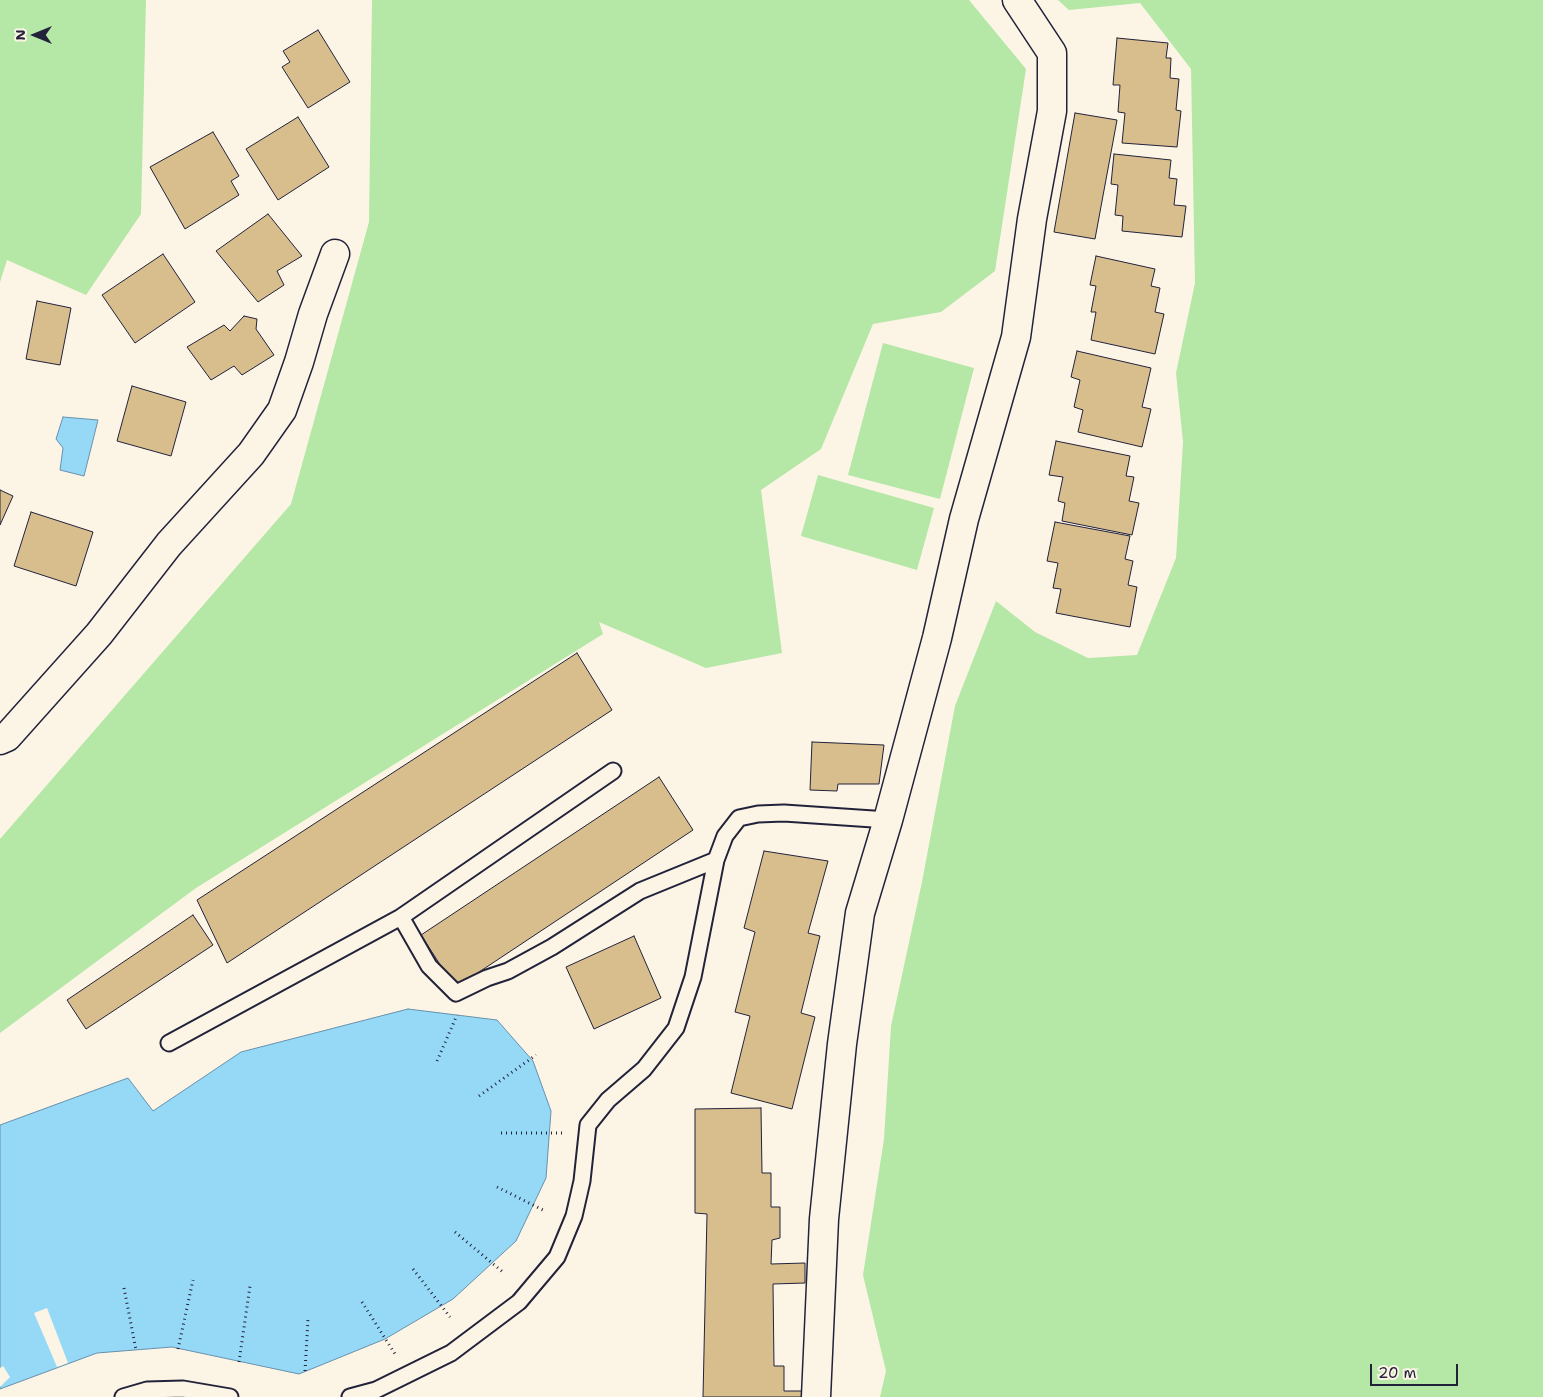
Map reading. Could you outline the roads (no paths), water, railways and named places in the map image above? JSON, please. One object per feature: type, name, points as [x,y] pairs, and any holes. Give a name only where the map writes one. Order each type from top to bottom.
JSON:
[{"type":"street","points":[[816,1397],[824,1219],[842,1044],[860,913],[888,820],[937,638],[964,518],[1016,337],[1032,219],[1052,111],[1052,53],[1017,0]]},
{"type":"street","points":[[0,740],[8,737],[99,634],[169,544],[251,454],[282,410],[313,314],[336,254]]},
{"type":"lane","points":[[169,1043],[401,917],[613,771]]},
{"type":"lane","points":[[350,1397],[376,1390],[451,1354],[519,1302],[556,1257],[574,1216],[582,1181],[588,1126],[608,1100],[644,1070],[676,1028],[693,977],[716,860],[725,836],[739,818],[758,814],[784,813],[888,820]]},
{"type":"lane","points":[[401,917],[429,966],[456,993],[487,978],[508,971],[552,947],[640,891],[716,860]]},
{"type":"lane","points":[[123,1397],[147,1390],[183,1389],[230,1397]]},
{"type":"water","points":[[63,417],[98,420],[84,476],[60,470],[63,448],[56,439]]},
{"type":"water","points":[[408,1009],[497,1020],[533,1061],[551,1111],[546,1178],[516,1241],[453,1299],[385,1339],[299,1374],[172,1347],[97,1353],[0,1389],[0,1125],[128,1078],[153,1111],[241,1052]]}]
